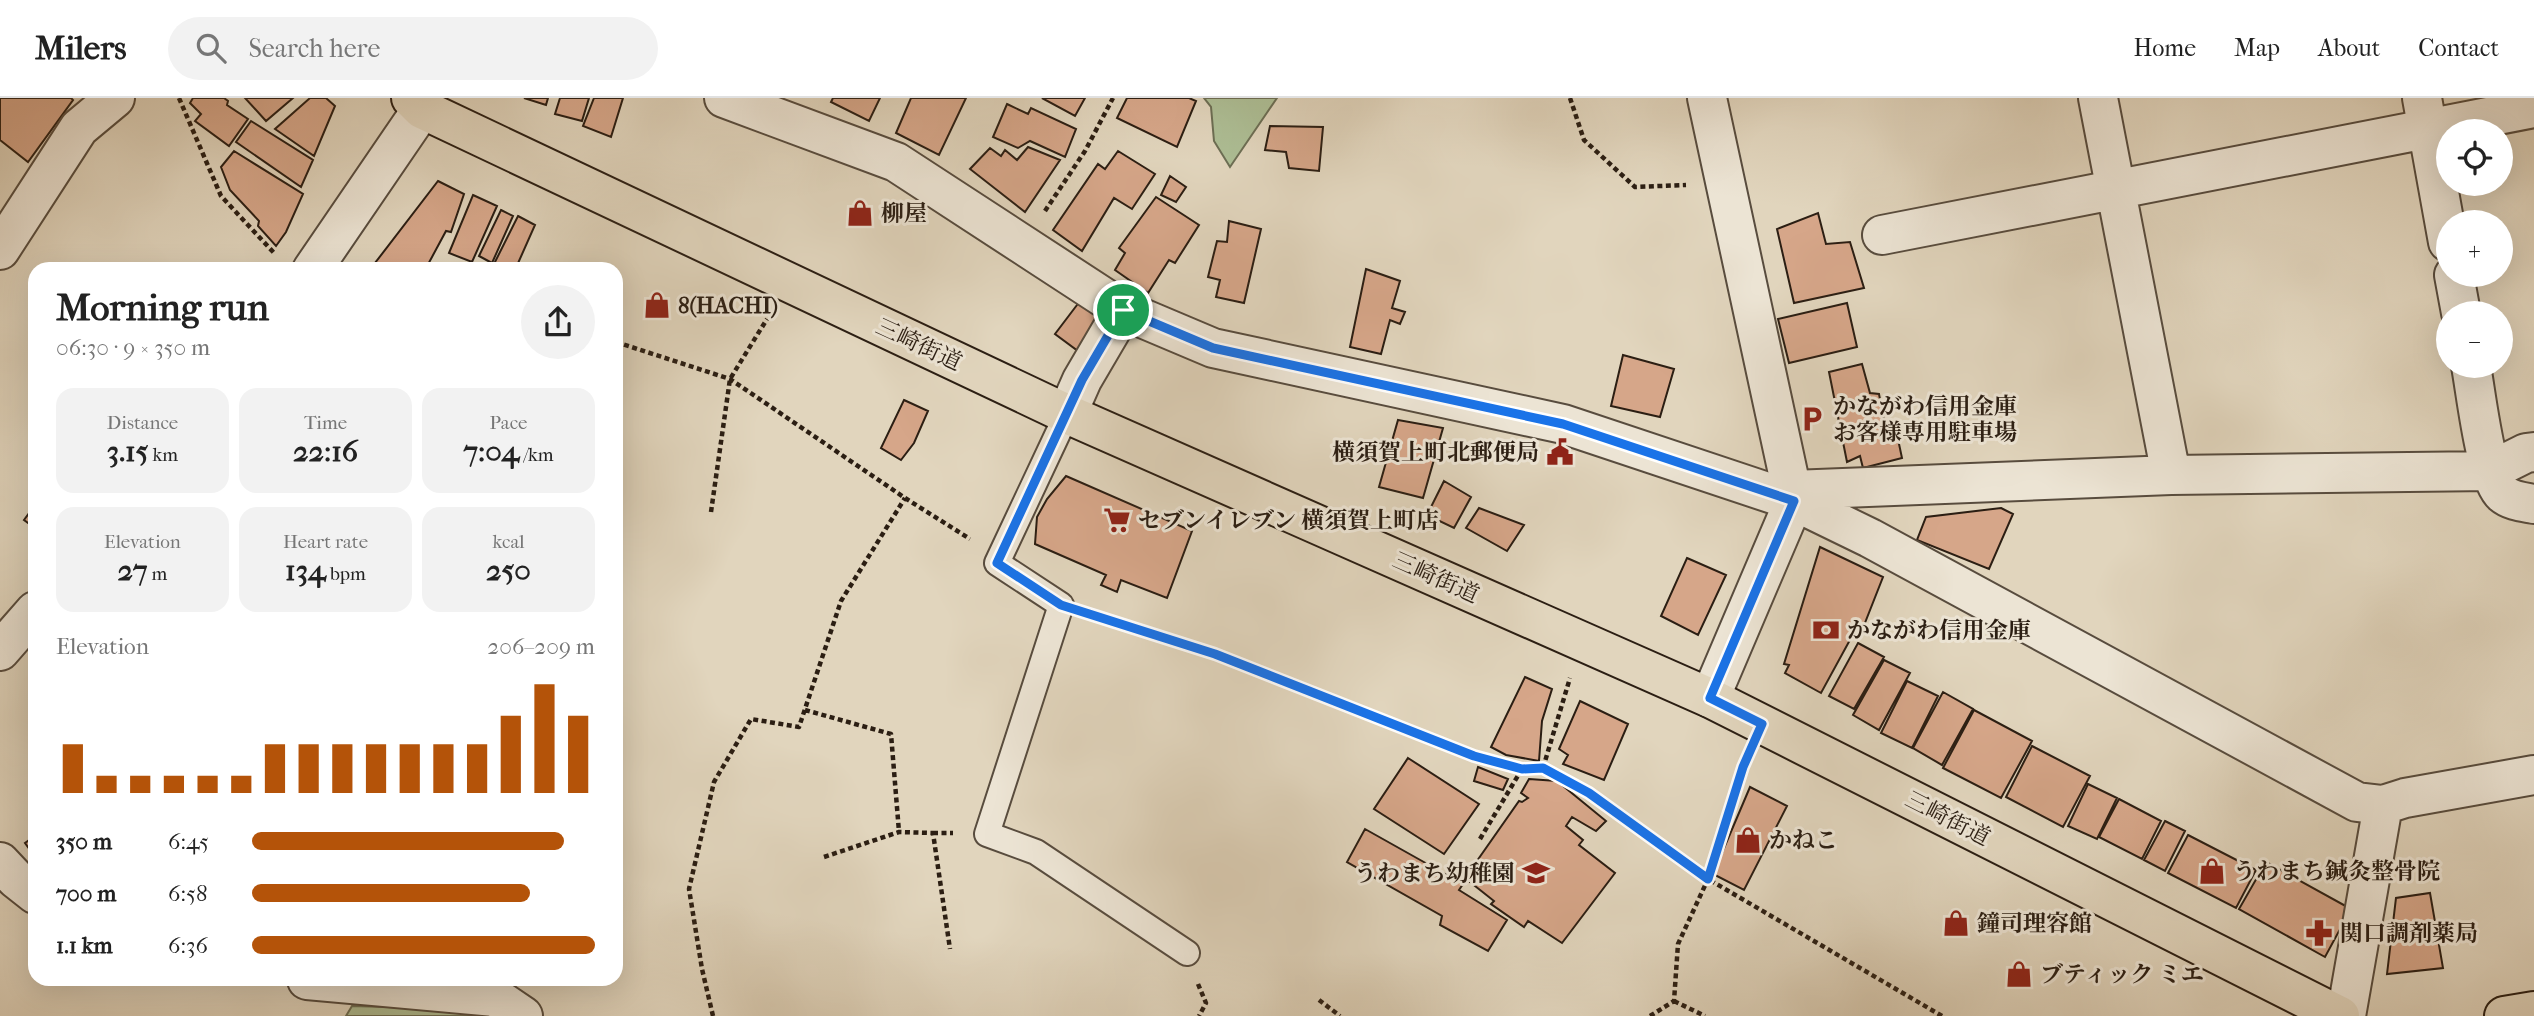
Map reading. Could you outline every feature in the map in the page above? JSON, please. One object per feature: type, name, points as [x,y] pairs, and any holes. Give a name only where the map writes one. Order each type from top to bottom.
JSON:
[{"type":"main road","name":"三崎街道","points":[[416,103],[1067,414],[1710,698],[2343,1016]]},
{"type":"main road","points":[[2504,1016],[2534,1011]]},
{"type":"street","points":[[0,250],[79,128],[115,98]]},
{"type":"street","points":[[724,98],[896,162],[1123,310],[1213,348],[1563,424],[1793,496],[2357,802],[2383,805],[2405,798],[2534,775]]},
{"type":"street","points":[[1707,98],[1793,496],[1710,698]]},
{"type":"street","points":[[2098,98],[2171,475]]},
{"type":"street","points":[[299,262],[416,103]]},
{"type":"street","points":[[1882,235],[2116,190],[2425,113],[2534,108]]},
{"type":"street","points":[[2425,113],[2442,210]]},
{"type":"street","points":[[1067,414],[1082,380],[1123,310]]},
{"type":"street","points":[[2473,378],[2490,471],[2500,492],[2511,499],[2534,504]]},
{"type":"street","points":[[1793,496],[2171,475],[2490,471],[2526,453],[2534,452]]},
{"type":"street","points":[[0,651],[28,619]]},
{"type":"street","points":[[2343,1016],[2383,805]]},
{"type":"street","points":[[0,862],[28,888]]},
{"type":"street","points":[[373,986],[495,997],[523,1016]]},
{"type":"lane","points":[[1067,414],[997,563],[1061,605],[987,834],[1036,852],[1187,953]]},
{"type":"path","points":[[179,98],[221,196],[294,262]]},
{"type":"path","points":[[1023,244],[1085,151],[1113,98]]},
{"type":"path","points":[[1570,98],[1584,140],[1635,187],[1725,184]]},
{"type":"path","points":[[711,512],[730,379],[767,319]]},
{"type":"path","points":[[623,344],[730,379],[905,498],[965,534],[997,563]]},
{"type":"path","points":[[713,1016],[702,969],[690,889],[714,782],[751,719],[799,726],[841,601],[905,498]]},
{"type":"path","points":[[1061,605],[1215,654],[1474,756],[1522,769],[1543,768],[1589,793],[1708,879],[1942,1016]]},
{"type":"path","points":[[1543,768],[1581,641]]},
{"type":"path","points":[[805,710],[891,734],[899,832]]},
{"type":"path","points":[[1674,1001],[1678,944],[1708,879],[1743,767],[1762,724]]},
{"type":"path","points":[[1480,839],[1522,769]]},
{"type":"path","points":[[824,857],[899,832],[933,833],[950,949]]},
{"type":"path","points":[[1319,1000],[1340,1016]]},
{"type":"path","points":[[1650,1016],[1674,1001]]},
{"type":"path","points":[[1674,1001],[1705,1016]]},
{"type":"green space","points":[[1204,98],[1277,98],[1230,167],[1214,141],[1211,107]]},
{"type":"green space","points":[[352,1006],[458,1009],[477,1016],[346,1016]]},
{"type":"building","points":[[0,98],[73,100],[28,162],[0,140]]},
{"type":"building","points":[[193,98],[224,98],[228,101],[227,105],[248,119],[229,146],[195,121],[201,114],[190,103]]},
{"type":"building","points":[[245,98],[293,98],[266,121]]},
{"type":"building","points":[[310,98],[326,98],[335,106],[314,156],[275,129]]},
{"type":"building","points":[[524,98],[548,98],[546,105]]},
{"type":"building","points":[[560,98],[589,98],[582,121],[555,114]]},
{"type":"building","points":[[594,98],[623,98],[611,137],[583,126]]},
{"type":"building","points":[[833,98],[880,98],[869,121],[831,102]]},
{"type":"building","points":[[911,98],[966,98],[939,155],[896,133]]},
{"type":"building","points":[[1042,98],[1085,98],[1075,116]]},
{"type":"building","points":[[1127,98],[1189,98],[1196,101],[1177,147],[1117,118]]},
{"type":"building","points":[[1007,104],[1028,114],[1031,108],[1076,129],[1065,157],[1030,141],[1018,148],[993,137]]},
{"type":"building","points":[[251,121],[313,160],[301,187],[236,142]]},
{"type":"building","points":[[1270,126],[1323,127],[1319,171],[1289,168],[1286,152],[1265,150]]},
{"type":"building","points":[[1028,147],[1060,160],[1025,212],[970,169],[990,148],[1001,156],[1005,150],[1017,160]]},
{"type":"building","points":[[234,151],[303,194],[286,232],[276,246],[258,226],[259,221],[230,190],[221,167]]},
{"type":"building","points":[[1118,151],[1155,174],[1132,209],[1114,198],[1082,251],[1053,230],[1098,164],[1105,169]]},
{"type":"building","points":[[1170,176],[1186,187],[1176,202],[1161,195]]},
{"type":"building","points":[[438,181],[464,194],[451,232],[446,231],[429,262],[376,262]]},
{"type":"building","points":[[473,195],[497,206],[472,262],[449,253]]},
{"type":"building","points":[[1156,197],[1199,225],[1175,263],[1169,260],[1148,293],[1115,270],[1125,253],[1119,248]]},
{"type":"building","points":[[501,210],[513,216],[492,262],[479,256]]},
{"type":"building","points":[[1818,213],[1826,244],[1850,242],[1864,288],[1794,303],[1777,229]]},
{"type":"building","points":[[518,216],[535,225],[519,262],[495,262]]},
{"type":"building","points":[[1229,221],[1261,229],[1244,303],[1216,297],[1220,280],[1208,277],[1217,241],[1227,242]]},
{"type":"building","points":[[1366,269],[1400,281],[1392,308],[1405,312],[1400,324],[1390,320],[1381,354],[1350,347]]},
{"type":"building","points":[[1080,301],[1103,317],[1078,351],[1055,334]]},
{"type":"building","points":[[1847,303],[1857,347],[1789,363],[1778,319]]},
{"type":"building","points":[[1623,355],[1674,369],[1660,417],[1611,406]]},
{"type":"building","points":[[1862,364],[1870,393],[1879,394],[1885,426],[1895,425],[1902,458],[1863,468],[1860,456],[1847,462],[1829,372]]},
{"type":"building","points":[[904,400],[928,411],[914,443],[901,460],[881,448]]},
{"type":"building","points":[[1398,420],[1443,428],[1423,498],[1379,487]]},
{"type":"building","points":[[1066,476],[1192,531],[1167,598],[1121,580],[1117,592],[1101,585],[1106,575],[1035,544],[1037,517],[1047,499]]},
{"type":"building","points":[[1444,481],[1471,497],[1454,528],[1427,515]]},
{"type":"building","points":[[1479,508],[1524,525],[1507,551],[1466,528]]},
{"type":"building","points":[[2001,508],[2013,514],[1989,569],[1917,540],[1926,517]]},
{"type":"building","points":[[1820,547],[1883,577],[1859,638],[1851,638],[1821,693],[1785,673],[1789,665],[1784,664]]},
{"type":"building","points":[[1687,558],[1726,575],[1698,635],[1661,616]]},
{"type":"building","points":[[1858,643],[1884,657],[1854,709],[1829,696]]},
{"type":"building","points":[[1884,660],[1910,673],[1879,730],[1853,715]]},
{"type":"building","points":[[1525,677],[1552,689],[1542,721],[1539,761],[1506,755],[1491,747]]},
{"type":"building","points":[[1907,681],[1938,696],[1912,748],[1881,733]]},
{"type":"building","points":[[1943,692],[1973,709],[1942,765],[1913,748]]},
{"type":"building","points":[[1580,701],[1628,724],[1604,780],[1563,764],[1568,755],[1559,749]]},
{"type":"building","points":[[1974,710],[2032,741],[2001,798],[1943,768]]},
{"type":"building","points":[[2032,746],[2090,776],[2063,827],[2006,797]]},
{"type":"building","points":[[1408,758],[1479,804],[1444,854],[1374,809]]},
{"type":"building","points":[[1478,767],[1508,779],[1503,790],[1474,781]]},
{"type":"building","points":[[1529,779],[1557,781],[1606,821],[1596,831],[1572,817],[1566,826],[1583,840],[1579,845],[1615,873],[1562,943],[1528,921],[1524,927],[1491,904],[1494,901],[1465,878],[1519,801],[1528,798],[1521,793]]},
{"type":"building","points":[[2088,784],[2117,798],[2097,839],[2068,826]]},
{"type":"building","name":"かねこ","points":[[1750,787],[1787,806],[1744,890],[1713,874]]},
{"type":"building","points":[[2119,799],[2161,821],[2142,859],[2099,837]]},
{"type":"building","points":[[2165,821],[2185,831],[2165,871],[2144,860]]},
{"type":"building","points":[[1365,829],[1463,884],[1459,890],[1507,920],[1488,951],[1440,925],[1442,916],[1347,862]]},
{"type":"building","name":"うわまち鍼灸整骨院","points":[[2188,835],[2256,870],[2236,908],[2168,873]]},
{"type":"building","points":[[2266,862],[2351,909],[2325,957],[2239,909]]},
{"type":"building","points":[[2430,893],[2443,968],[2387,974],[2396,898]]},
{"type":"place","name":"柳屋","points":[[860,213]]},
{"type":"place","name":"8(HACHI)","points":[[657,305]]},
{"type":"place","name":"かながわ信用金庫 お客様専用駐車場","points":[[1812,419]]},
{"type":"place","name":"横須賀上町北郵便局","points":[[1560,452]]},
{"type":"place","name":"セブンイレブン 横須賀上町店","points":[[1117,520]]},
{"type":"place","name":"かながわ信用金庫","points":[[1826,630]]},
{"type":"place","name":"かねこ","points":[[1748,840]]},
{"type":"place","name":"うわまち鍼灸整骨院","points":[[2212,871]]},
{"type":"place","name":"うわまち幼稚園","points":[[1536,873]]},
{"type":"place","name":"鐘司理容館","points":[[1956,923]]},
{"type":"place","name":"関口調剤薬局","points":[[2319,933]]},
{"type":"place","name":"ブティック ミエ","points":[[2019,974]]},
{"type":"route","points":[[1123,310],[1213,348],[1563,424],[1794,501],[1710,698],[1762,724],[1743,767],[1708,879],[1589,793],[1543,768],[1522,769],[1474,756],[1215,654],[1061,605],[997,563],[1082,380],[1123,310]]}]
